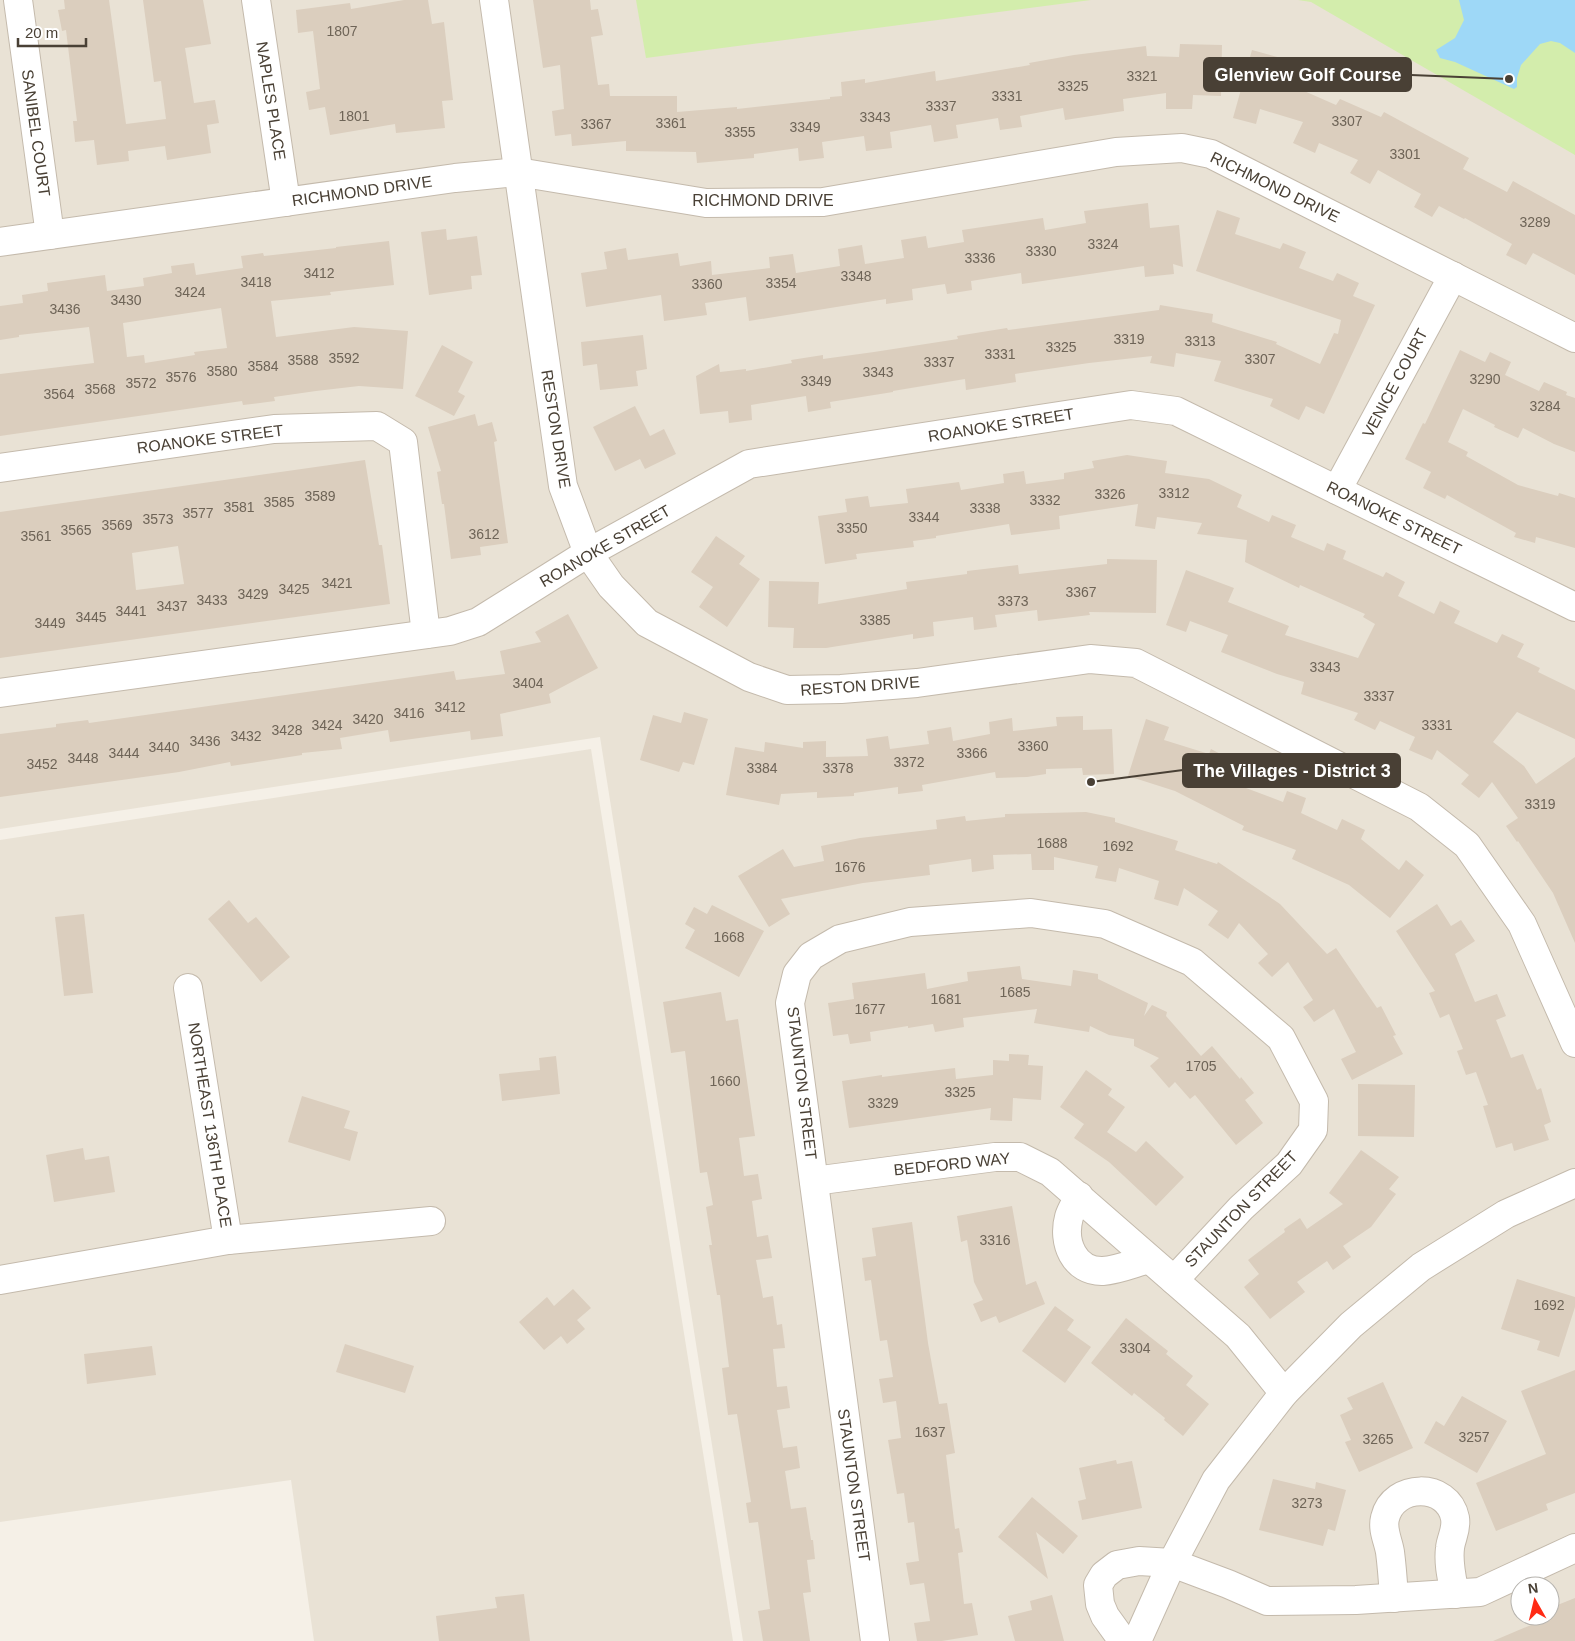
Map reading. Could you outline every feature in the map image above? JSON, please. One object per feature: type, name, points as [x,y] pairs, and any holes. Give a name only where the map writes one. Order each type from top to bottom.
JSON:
[{"type":"street","name":"SANIBEL COURT","points":[[18,0],[50,235]]},
{"type":"street","name":"NAPLES PLACE","points":[[256,0],[286,202]]},
{"type":"street","name":"RESTON DRIVE","points":[[494,0],[563,486],[588,553],[611,586],[647,623],[749,677],[787,690],[841,689],[917,683],[1090,659],[1136,663],[1419,807],[1467,845],[1522,924],[1571,1025]]},
{"type":"street","name":"RICHMOND DRIVE","points":[[0,242],[455,178],[518,172],[706,203],[823,202],[1116,152],[1182,148],[1211,154],[1575,338]]},
{"type":"street","name":"VENICE COURT","points":[[1338,490],[1453,276]]},
{"type":"street","name":"ROANOKE STREET","points":[[0,693],[450,631],[478,622],[588,553],[749,464],[1131,405],[1176,411],[1575,607]]},
{"type":"street","name":"ROANOKE STREET","points":[[0,468],[274,429],[377,426],[403,442],[426,634]]},
{"type":"street","name":"STAUNTON STREET","points":[[876,1641],[790,1002],[797,974],[812,956],[840,939],[910,922],[1031,913],[1105,924],[1192,962],[1281,1038],[1314,1101],[1313,1130],[1289,1164],[1241,1208],[1174,1280]]},
{"type":"street","name":"NORTHEAST 136TH PLACE","points":[[0,1280],[228,1240],[188,988]]},
{"type":"street","name":"BEDFORD WAY","points":[[814,1181],[995,1157],[1020,1157],[1050,1172],[1238,1336],[1284,1393]]},
{"type":"street","points":[[1137,1641],[1172,1563],[1216,1480],[1284,1393],[1351,1325],[1421,1267],[1506,1214],[1575,1183]]},
{"type":"street","points":[[1079,1196],[1069,1218],[1067,1242],[1072,1256],[1085,1267],[1101,1271],[1149,1259]]},
{"type":"street","points":[[228,1240],[431,1221]]},
{"type":"street","points":[[1394,1598],[1390,1550],[1384,1534],[1384,1518],[1391,1504],[1404,1494],[1419,1490],[1435,1494],[1447,1504],[1455,1518],[1455,1534],[1450,1547],[1451,1573],[1455,1594]]},
{"type":"street","points":[[1123,1641],[1105,1616],[1100,1604],[1098,1585],[1104,1575],[1117,1565],[1139,1561],[1172,1563],[1267,1601],[1356,1600],[1480,1592],[1575,1548]]},
{"type":"shaded area","points":[[0,0],[1575,0],[1575,1641],[743,1641],[600,737],[0,829]]},
{"type":"shaded area","points":[[591,749],[733,1641],[314,1641],[291,1480],[0,1522],[0,840]]},
{"type":"green space","points":[[636,0],[1091,0],[646,58]]},
{"type":"green space","points":[[1298,0],[1575,0],[1575,155],[1311,2]]},
{"type":"water","points":[[1459,0],[1575,0],[1575,53],[1560,43],[1551,41],[1540,44],[1521,65],[1517,78],[1517,87],[1514,89],[1455,62],[1440,58],[1436,50],[1455,38],[1464,20]]},
{"type":"building","points":[[64,0],[109,0],[126,124],[166,119],[161,81],[154,82],[143,0],[203,0],[211,44],[185,48],[194,103],[215,100],[219,123],[207,125],[211,153],[167,160],[165,146],[128,151],[129,161],[97,165],[94,140],[75,142],[73,121],[77,121],[66,30],[62,31],[58,10],[65,9]]},
{"type":"building","points":[[404,0],[428,0],[432,24],[444,22],[453,100],[442,101],[445,128],[396,133],[395,124],[330,135],[325,107],[309,110],[306,92],[320,89],[313,31],[298,33],[296,10],[350,3],[351,9]]},
{"type":"building","points":[[533,0],[590,0],[591,10],[598,9],[603,35],[591,37],[598,85],[609,84],[610,96],[677,96],[677,112],[737,107],[737,109],[830,99],[830,97],[842,96],[841,82],[865,79],[865,83],[935,71],[936,81],[1030,65],[1029,63],[1074,55],[1146,46],[1147,56],[1179,57],[1180,44],[1222,45],[1221,96],[1193,95],[1192,109],[1166,109],[1166,93],[1123,99],[1124,111],[1065,120],[1063,108],[1020,116],[1022,127],[1000,130],[998,118],[956,125],[958,138],[934,142],[931,125],[890,132],[892,148],[866,151],[864,136],[822,142],[824,158],[799,161],[798,148],[754,154],[754,158],[697,163],[696,152],[626,151],[626,141],[572,146],[571,134],[555,136],[552,111],[564,109],[560,65],[543,68]]},
{"type":"building","points":[[1252,50],[1292,61],[1288,73],[1298,76],[1295,87],[1336,105],[1340,99],[1381,117],[1384,112],[1469,158],[1463,169],[1507,192],[1513,181],[1575,215],[1575,275],[1533,253],[1526,265],[1506,255],[1512,244],[1439,206],[1432,217],[1414,207],[1421,194],[1378,170],[1370,184],[1350,173],[1358,160],[1319,143],[1315,153],[1293,143],[1303,122],[1260,109],[1256,124],[1233,118]]},
{"type":"building","points":[[1148,203],[1150,228],[1179,225],[1183,267],[1173,264],[1174,274],[1145,277],[1144,266],[1022,284],[1021,273],[971,281],[972,290],[947,294],[945,284],[912,289],[913,300],[886,304],[886,299],[749,321],[746,297],[705,303],[707,315],[664,321],[661,295],[586,307],[581,273],[607,269],[604,252],[626,248],[628,260],[678,253],[680,266],[711,261],[712,275],[770,268],[769,257],[793,254],[796,273],[840,266],[838,249],[862,245],[865,264],[904,258],[901,240],[926,236],[928,248],[964,242],[962,230],[1043,218],[1045,230],[1086,223],[1084,211]]},
{"type":"building","points":[[1217,210],[1240,218],[1235,234],[1280,249],[1283,243],[1306,252],[1299,268],[1333,281],[1337,273],[1359,283],[1353,296],[1375,305],[1324,414],[1306,406],[1299,420],[1270,406],[1273,399],[1214,381],[1221,361],[1176,353],[1174,367],[1150,363],[1152,356],[1015,374],[1016,382],[966,390],[965,379],[830,402],[831,408],[808,412],[806,396],[751,405],[752,420],[729,423],[728,411],[700,414],[696,376],[719,364],[720,372],[746,369],[746,371],[792,363],[791,360],[823,355],[823,359],[958,339],[957,336],[1007,328],[1008,330],[1159,310],[1160,305],[1213,314],[1212,322],[1277,342],[1276,344],[1320,364],[1334,333],[1338,334],[1341,320],[1196,271]]},
{"type":"building","points":[[446,229],[447,240],[477,236],[482,275],[471,276],[472,289],[429,295],[421,232]]},
{"type":"building","points":[[389,241],[394,285],[330,292],[331,295],[271,301],[276,337],[354,327],[408,331],[403,389],[359,386],[316,391],[274,397],[275,401],[243,405],[242,401],[0,436],[0,374],[94,363],[89,327],[19,335],[19,337],[0,340],[0,306],[23,303],[22,295],[48,291],[47,283],[105,275],[107,291],[144,286],[143,278],[172,273],[171,266],[194,263],[196,275],[243,268],[241,256],[263,253],[264,256]],"holes":[[[221,308],[227,348],[194,352],[195,355],[145,363],[144,355],[127,357],[123,323]]]},
{"type":"building","points":[[643,335],[647,369],[636,371],[638,386],[600,390],[597,364],[583,366],[581,342]]},
{"type":"building","points":[[442,345],[473,362],[458,392],[465,396],[454,416],[415,396]]},
{"type":"building","points":[[1460,350],[1485,362],[1490,352],[1511,362],[1505,375],[1539,391],[1544,382],[1567,392],[1566,395],[1575,398],[1575,452],[1554,444],[1523,428],[1518,438],[1463,409],[1448,442],[1468,452],[1466,456],[1518,485],[1558,496],[1559,493],[1575,498],[1575,548],[1536,537],[1535,543],[1514,537],[1516,533],[1447,495],[1445,499],[1423,488],[1431,472],[1405,459],[1423,423],[1425,424]]},
{"type":"building","points":[[635,406],[650,436],[664,429],[676,454],[645,469],[640,459],[615,471],[593,427]]},
{"type":"building","points":[[475,414],[478,426],[492,422],[497,441],[494,442],[508,543],[480,547],[481,555],[451,559],[444,504],[442,504],[437,472],[441,471],[428,427]]},
{"type":"building","points":[[1127,455],[1167,461],[1165,473],[1209,479],[1242,495],[1237,507],[1269,522],[1272,515],[1296,525],[1291,537],[1324,551],[1327,543],[1346,551],[1343,559],[1383,577],[1386,572],[1405,582],[1398,596],[1434,614],[1440,601],[1460,611],[1454,623],[1497,643],[1502,634],[1524,644],[1517,657],[1540,668],[1538,672],[1575,690],[1575,739],[1517,712],[1493,742],[1524,766],[1536,784],[1575,757],[1575,943],[1553,893],[1506,826],[1518,818],[1492,782],[1479,798],[1461,784],[1469,775],[1437,750],[1432,760],[1409,750],[1415,737],[1380,721],[1375,730],[1354,720],[1358,713],[1301,694],[1304,682],[1277,674],[1221,652],[1228,635],[1190,621],[1186,632],[1166,625],[1186,570],[1234,588],[1228,602],[1289,626],[1285,635],[1358,658],[1375,624],[1363,617],[1365,614],[1300,585],[1299,588],[1245,562],[1247,540],[1197,534],[1202,523],[1157,517],[1155,529],[1135,526],[1138,504],[1059,516],[1060,529],[1011,535],[1009,524],[913,541],[914,547],[856,554],[857,559],[825,564],[818,516],[847,512],[845,499],[868,496],[870,507],[908,503],[906,489],[959,482],[961,490],[1004,483],[1003,474],[1024,471],[1026,484],[1064,479],[1064,473],[1094,468],[1092,461]]},
{"type":"building","points":[[365,460],[379,545],[382,545],[390,604],[0,658],[0,512]],"holes":[[[178,546],[184,584],[136,590],[132,553]]]},
{"type":"building","points":[[716,536],[745,556],[739,564],[760,579],[727,627],[699,607],[713,587],[691,572]]},
{"type":"building","points":[[1107,559],[1157,560],[1156,613],[1089,612],[1090,615],[1038,621],[1037,610],[995,615],[997,627],[974,630],[973,617],[933,622],[934,636],[913,639],[913,634],[826,648],[793,648],[794,628],[768,627],[769,581],[819,582],[818,604],[907,589],[906,582],[967,574],[967,571],[1018,565],[1019,574],[1107,564]]},
{"type":"building","points":[[568,614],[598,668],[549,694],[551,703],[500,714],[503,736],[471,740],[470,731],[390,742],[388,730],[340,738],[342,749],[302,753],[302,755],[231,766],[230,762],[179,772],[0,797],[0,734],[56,727],[56,724],[88,720],[89,723],[454,671],[456,680],[505,674],[500,651],[541,642],[535,632]]},
{"type":"building","points":[[684,712],[708,719],[694,765],[683,762],[679,772],[640,760],[653,715],[681,723]]},
{"type":"building","points":[[1083,716],[1083,730],[1112,729],[1114,774],[1083,775],[1082,768],[1046,769],[1046,774],[996,778],[995,772],[922,785],[923,791],[898,794],[898,787],[854,793],[854,796],[817,798],[817,792],[781,794],[779,805],[726,795],[735,747],[764,752],[765,742],[803,748],[803,742],[826,741],[826,757],[868,756],[866,739],[888,736],[890,749],[929,744],[927,731],[951,727],[953,741],[990,734],[989,722],[1012,718],[1013,731],[1057,726],[1056,717]]},
{"type":"building","points":[[1146,719],[1169,727],[1164,740],[1209,754],[1211,749],[1230,759],[1223,773],[1247,785],[1246,788],[1283,802],[1287,791],[1306,798],[1301,813],[1337,830],[1342,819],[1365,830],[1361,839],[1399,870],[1406,860],[1424,875],[1390,918],[1349,885],[1292,859],[1296,850],[1242,830],[1244,826],[1175,791],[1128,776]]},
{"type":"building","points":[[1086,812],[1115,818],[1115,822],[1178,841],[1175,850],[1217,864],[1218,862],[1280,904],[1327,954],[1336,948],[1377,1008],[1381,1006],[1396,1035],[1393,1036],[1403,1054],[1352,1080],[1341,1059],[1356,1052],[1334,1009],[1314,1022],[1303,1007],[1313,1000],[1288,962],[1272,977],[1258,963],[1268,954],[1239,923],[1228,939],[1208,925],[1218,911],[1184,888],[1178,906],[1154,899],[1159,881],[1119,868],[1116,882],[1095,878],[1098,866],[1054,857],[1054,870],[1032,870],[1031,854],[993,855],[994,869],[972,872],[971,859],[929,865],[930,875],[863,883],[781,899],[790,914],[769,927],[738,876],[783,849],[794,867],[824,861],[821,846],[860,838],[937,829],[936,820],[965,816],[966,821],[1005,817],[1005,814]]},
{"type":"building","points":[[229,900],[248,923],[256,917],[290,957],[261,982],[208,919]]},
{"type":"building","points":[[1437,904],[1451,926],[1461,920],[1475,941],[1455,954],[1475,1002],[1497,994],[1506,1016],[1496,1020],[1511,1058],[1523,1054],[1537,1090],[1541,1088],[1551,1122],[1544,1125],[1549,1140],[1514,1151],[1512,1143],[1496,1148],[1483,1106],[1488,1105],[1476,1072],[1466,1075],[1457,1051],[1463,1049],[1449,1014],[1440,1018],[1429,993],[1435,991],[1396,931]]},
{"type":"building","points":[[712,905],[764,931],[739,977],[685,948],[695,930],[685,924],[694,907],[707,914]]},
{"type":"building","points":[[84,914],[93,993],[64,996],[55,917]]},
{"type":"building","points":[[1020,966],[1022,979],[1071,986],[1073,970],[1098,974],[1098,979],[1148,1003],[1144,1016],[1152,1005],[1167,1012],[1166,1016],[1201,1056],[1212,1046],[1240,1079],[1241,1077],[1254,1093],[1245,1100],[1263,1123],[1236,1145],[1195,1095],[1190,1099],[1175,1082],[1169,1088],[1150,1066],[1159,1058],[1134,1046],[1134,1039],[1109,1035],[1090,1026],[1089,1032],[1034,1023],[1037,1009],[963,1018],[964,1027],[935,1032],[933,1024],[870,1032],[871,1041],[850,1044],[848,1034],[833,1036],[828,1003],[854,999],[852,983],[925,973],[927,989],[968,981],[967,972]]},
{"type":"building","points":[[721,992],[726,1021],[738,1019],[755,1136],[739,1138],[744,1176],[758,1174],[762,1199],[752,1201],[757,1237],[768,1235],[772,1258],[756,1260],[763,1298],[773,1296],[777,1325],[782,1324],[785,1348],[773,1349],[777,1387],[787,1386],[790,1408],[777,1410],[783,1448],[797,1446],[800,1468],[785,1471],[791,1509],[806,1507],[811,1540],[813,1540],[815,1559],[807,1560],[811,1592],[803,1593],[810,1641],[763,1641],[758,1611],[770,1609],[758,1522],[749,1523],[746,1503],[751,1502],[737,1414],[728,1415],[722,1368],[729,1367],[720,1295],[717,1295],[709,1245],[712,1245],[706,1207],[713,1205],[707,1172],[700,1173],[685,1051],[671,1053],[663,1002]]},
{"type":"building","points":[[1009,1054],[1029,1055],[1028,1065],[1043,1066],[1041,1100],[1013,1098],[1012,1121],[990,1120],[991,1108],[849,1128],[842,1081],[955,1068],[956,1079],[993,1075],[993,1060],[1009,1061]]},
{"type":"building","points":[[556,1056],[560,1094],[502,1101],[499,1074],[540,1070],[539,1058]]},
{"type":"building","points":[[1086,1070],[1112,1089],[1108,1095],[1125,1107],[1107,1132],[1136,1152],[1146,1141],[1184,1177],[1156,1206],[1109,1162],[1074,1138],[1084,1124],[1060,1107]]},
{"type":"building","points":[[1358,1084],[1415,1085],[1414,1137],[1358,1136]]},
{"type":"building","points":[[302,1096],[350,1111],[344,1128],[358,1132],[350,1161],[288,1142]]},
{"type":"building","points":[[83,1148],[85,1160],[109,1156],[115,1192],[54,1202],[46,1155]]},
{"type":"building","points":[[1361,1150],[1399,1177],[1389,1189],[1396,1194],[1371,1227],[1343,1246],[1351,1257],[1333,1270],[1327,1261],[1297,1282],[1305,1292],[1270,1319],[1244,1287],[1259,1274],[1248,1260],[1300,1218],[1307,1229],[1343,1204],[1329,1193]]},
{"type":"building","points":[[1012,1206],[1026,1285],[1036,1281],[1045,1304],[999,1323],[996,1316],[981,1322],[973,1304],[983,1300],[974,1282],[967,1240],[961,1242],[957,1216]]},
{"type":"building","points":[[912,1222],[928,1343],[939,1404],[947,1403],[955,1453],[946,1455],[955,1529],[959,1528],[963,1552],[958,1553],[964,1604],[972,1603],[978,1635],[942,1641],[917,1641],[914,1623],[930,1621],[924,1583],[910,1585],[906,1563],[919,1561],[914,1522],[908,1523],[904,1493],[897,1494],[888,1440],[901,1438],[896,1401],[883,1403],[879,1379],[893,1377],[887,1340],[880,1341],[871,1280],[865,1281],[862,1258],[876,1256],[872,1228]]},
{"type":"building","points":[[1517,1279],[1575,1297],[1575,1307],[1559,1357],[1537,1350],[1540,1341],[1501,1329]]},
{"type":"building","points":[[573,1289],[591,1308],[577,1320],[585,1329],[567,1344],[561,1336],[544,1350],[519,1322],[547,1297],[554,1306]]},
{"type":"building","points":[[1055,1306],[1074,1320],[1067,1330],[1091,1347],[1065,1383],[1022,1351]]},
{"type":"building","points":[[1126,1318],[1168,1351],[1166,1354],[1193,1376],[1186,1385],[1209,1404],[1183,1436],[1164,1420],[1165,1418],[1134,1393],[1132,1396],[1091,1363]]},
{"type":"building","points":[[345,1344],[414,1366],[405,1393],[336,1372]]},
{"type":"building","points":[[152,1346],[156,1375],[87,1384],[84,1354]]},
{"type":"building","points":[[1575,1370],[1575,1493],[1546,1504],[1548,1510],[1496,1531],[1476,1483],[1546,1454],[1521,1391]]},
{"type":"building","points":[[1383,1382],[1413,1448],[1359,1472],[1345,1442],[1351,1440],[1340,1415],[1353,1409],[1347,1398]]},
{"type":"building","points":[[1462,1396],[1507,1421],[1477,1473],[1424,1443],[1436,1421],[1444,1426]]},
{"type":"building","points":[[1116,1460],[1117,1464],[1132,1461],[1142,1508],[1082,1520],[1078,1501],[1086,1499],[1079,1468]]},
{"type":"building","points":[[1273,1479],[1315,1489],[1316,1482],[1346,1490],[1335,1531],[1328,1529],[1323,1546],[1259,1530]]},
{"type":"building","points":[[1032,1497],[1078,1536],[1063,1554],[1036,1532],[1048,1579],[998,1537]]},
{"type":"building","points":[[524,1594],[530,1641],[439,1641],[436,1616],[497,1608],[495,1597]]},
{"type":"building","points":[[1052,1595],[1064,1641],[1015,1641],[1008,1616],[1032,1610],[1030,1601]]},
{"type":"building","points":[[1575,1598],[1575,1641],[1493,1641],[1529,1626],[1560,1626],[1560,1604]]},
{"type":"place","name":"Glenview Golf Course","points":[[1509,79]]},
{"type":"place","name":"The Villages - District 3","points":[[1091,782]]}]
